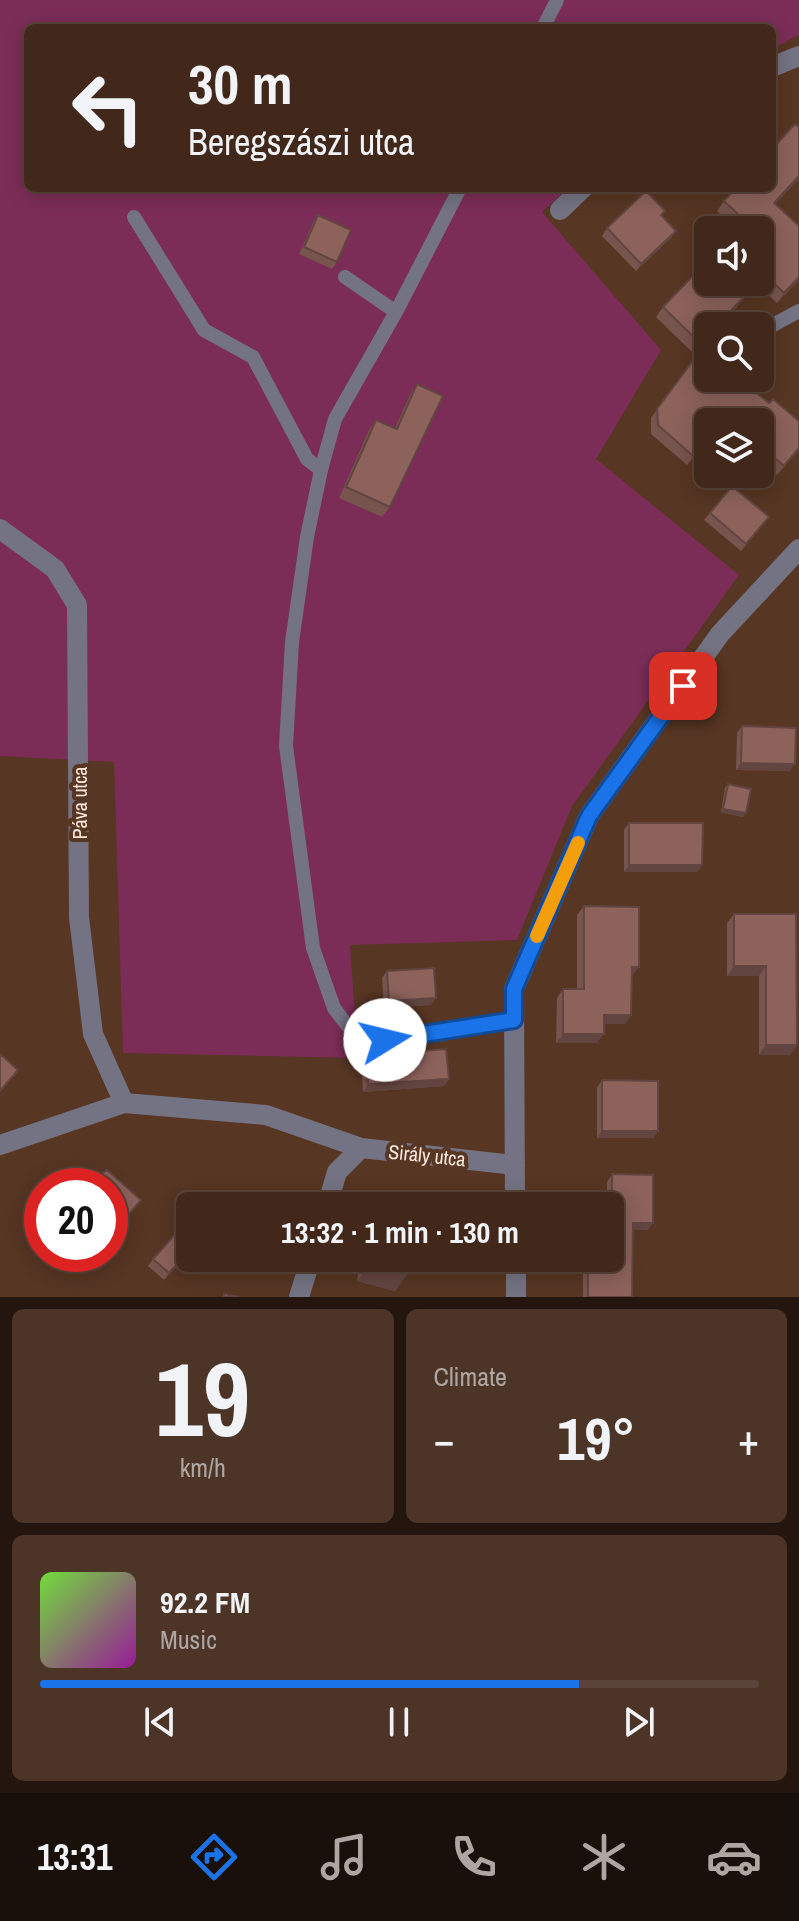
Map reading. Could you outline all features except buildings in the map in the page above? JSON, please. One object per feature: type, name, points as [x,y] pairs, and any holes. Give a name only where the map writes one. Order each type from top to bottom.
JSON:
[{"type":"street","points":[[776,65],[799,56]]},
{"type":"street","points":[[560,210],[579,192]]},
{"type":"street","name":"Páva utca","points":[[0,529],[55,569],[77,605],[79,917],[93,1034],[124,1103]]},
{"type":"street","points":[[515,1192],[514,989],[589,816],[720,634],[799,549]]},
{"type":"street","points":[[0,1145],[124,1103],[266,1115],[361,1148]]},
{"type":"street","name":"Sirály utca","points":[[331,1192],[337,1172],[361,1148],[515,1165]]},
{"type":"street","points":[[299,1297],[307,1272]]},
{"type":"street","points":[[516,1272],[516,1297]]},
{"type":"lane","points":[[545,24],[557,0]]},
{"type":"lane","points":[[458,192],[396,312],[335,419],[307,537],[292,642],[286,746],[313,948],[334,1008],[356,1037],[385,1040],[514,1020]]},
{"type":"lane","points":[[134,217],[204,330],[253,357],[307,459],[321,470]]},
{"type":"lane","points":[[345,277],[396,312]]},
{"type":"lane","points":[[774,324],[799,311]]},
{"type":"shaded area","points":[[0,0],[799,0],[799,35],[776,47],[776,24],[24,24],[24,192],[564,192],[542,212],[661,350],[596,459],[739,575],[572,806],[517,940],[350,945],[358,1058],[123,1053],[114,762],[0,756]]},
{"type":"slow traffic","points":[[537,936],[578,843]]},
{"type":"route","points":[[385,1040],[514,1020],[514,989],[589,816],[683,686]]}]
